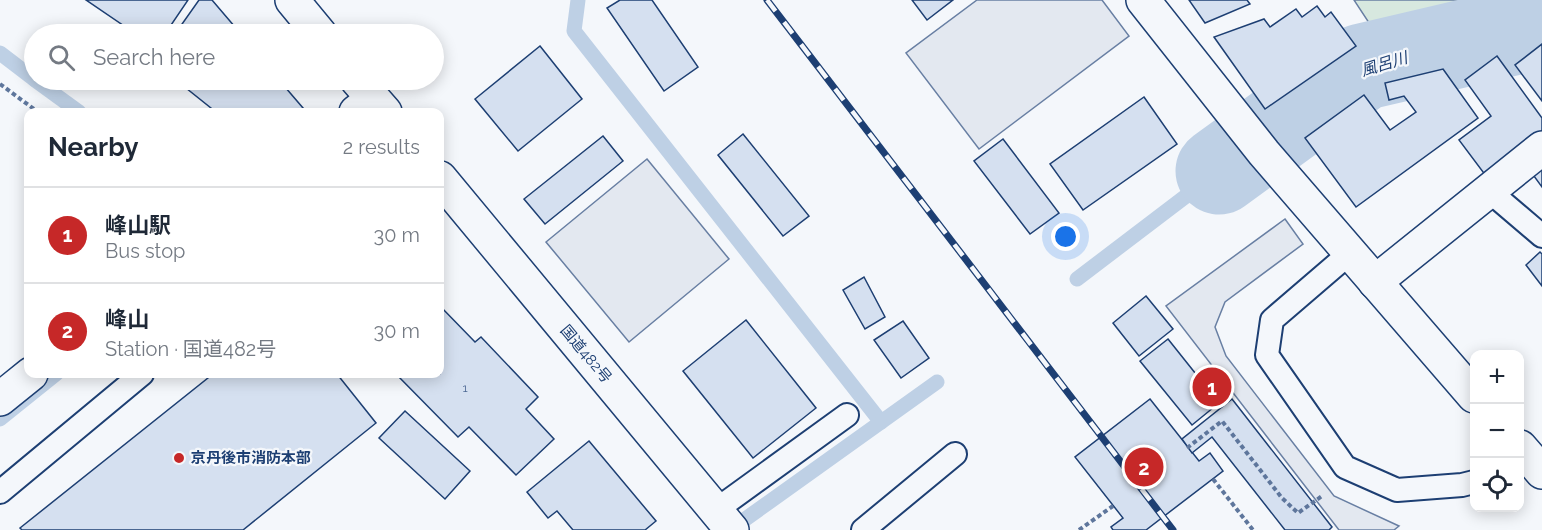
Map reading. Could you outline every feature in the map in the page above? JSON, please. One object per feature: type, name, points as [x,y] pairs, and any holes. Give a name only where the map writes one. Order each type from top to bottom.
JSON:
[{"type":"main road","points":[[292,0],[312,24]]},
{"type":"main road","points":[[1143,0],[1264,153],[1470,391]]},
{"type":"main road","points":[[1375,282],[1542,147]]},
{"type":"main road","name":"国道482号","points":[[444,183],[724,520]]},
{"type":"main road","points":[[0,399],[26,378]]},
{"type":"lane","points":[[1488,190],[1542,236]]},
{"type":"lane","points":[[1350,254],[1272,320],[1267,356],[1345,467],[1397,490],[1470,483]]},
{"type":"lane","points":[[0,492],[137,378]]},
{"type":"lane","points":[[724,520],[847,415]]},
{"type":"lane","points":[[863,530],[955,454]]},
{"type":"path","points":[[0,84],[33,108]]},
{"type":"path","points":[[1187,448],[1222,421],[1282,498],[1298,513],[1325,494]]},
{"type":"path","points":[[1213,479],[1253,530]]},
{"type":"path","points":[[1079,530],[1113,506]]},
{"type":"shaded area","points":[[977,0],[1102,0],[1129,36],[979,149],[906,53]]},
{"type":"shaded area","points":[[1354,0],[1506,0],[1375,32]]},
{"type":"shaded area","points":[[647,159],[729,259],[629,342],[546,242]]},
{"type":"shaded area","points":[[1285,219],[1303,244],[1225,302],[1215,327],[1226,356],[1334,496],[1399,526],[1394,530],[1339,530],[1166,306]]},
{"type":"building","points":[[86,0],[188,0],[172,24],[121,24]]},
{"type":"building","points":[[199,0],[212,0],[232,24],[182,24]]},
{"type":"building","points":[[620,0],[652,0],[698,67],[664,91],[607,8]]},
{"type":"building","points":[[912,0],[953,0],[927,20]]},
{"type":"building","points":[[1189,0],[1247,0],[1250,4],[1205,23]]},
{"type":"building","points":[[1317,6],[1325,17],[1331,12],[1356,46],[1265,109],[1214,37],[1264,19],[1270,27],[1296,9],[1302,17]]},
{"type":"building","points":[[1542,44],[1542,101],[1515,65]]},
{"type":"building","points":[[540,46],[582,99],[518,151],[475,99]]},
{"type":"building","points":[[1497,56],[1542,118],[1542,134],[1486,176],[1459,140],[1491,116],[1465,80]]},
{"type":"building","points":[[1443,69],[1478,118],[1356,207],[1305,138],[1364,95],[1390,130],[1416,112],[1404,96],[1389,100],[1385,83]]},
{"type":"building","points":[[188,90],[288,90],[303,108],[211,108]]},
{"type":"building","points":[[1144,97],[1177,144],[1083,210],[1050,164]]},
{"type":"building","points":[[743,134],[809,216],[783,236],[718,155]]},
{"type":"building","points":[[603,136],[623,161],[545,224],[524,199]]},
{"type":"building","points":[[1003,139],[1059,213],[1030,234],[974,161]]},
{"type":"building","points":[[1542,163],[1542,187],[1531,172]]},
{"type":"building","points":[[1540,252],[1542,254],[1542,286],[1526,265]]},
{"type":"building","points":[[864,277],[885,317],[865,329],[843,290]]},
{"type":"building","points":[[1146,296],[1173,329],[1139,356],[1113,323]]},
{"type":"building","points":[[444,310],[475,342],[481,337],[538,397],[526,409],[554,439],[516,475],[469,427],[458,437],[400,378],[444,378]]},
{"type":"building","points":[[746,320],[816,408],[753,458],[683,371]]},
{"type":"building","points":[[903,321],[929,358],[901,378],[874,340]]},
{"type":"building","points":[[1168,339],[1219,403],[1192,425],[1140,361]]},
{"type":"building","points":[[208,378],[340,378],[376,423],[243,530],[22,530],[20,528]]},
{"type":"building","points":[[1150,399],[1199,461],[1210,453],[1223,471],[1146,530],[1113,530],[1111,527],[1123,518],[1075,457]]},
{"type":"building","points":[[1232,399],[1332,527],[1329,530],[1285,530],[1212,437],[1192,453],[1182,439]]},
{"type":"building","points":[[405,411],[470,471],[445,499],[379,438]]},
{"type":"building","points":[[589,441],[656,521],[645,530],[573,530],[557,511],[548,518],[527,492]]},
{"type":"waterway","points":[[578,0],[574,31],[881,422]]},
{"type":"waterway","name":"風呂川","points":[[1219,171],[1362,67],[1542,25]]},
{"type":"waterway","points":[[0,53],[24,71]]},
{"type":"waterway","points":[[49,90],[74,108]]},
{"type":"waterway","points":[[1077,279],[1219,171]]},
{"type":"waterway","points":[[0,419],[51,378]]},
{"type":"waterway","points":[[730,530],[937,382]]},
{"type":"railway","points":[[767,0],[1173,530]]},
{"type":"place","name":"峰山駅","points":[[1212,387]]},
{"type":"place","name":"京丹後市消防本部","points":[[179,458]]},
{"type":"place","name":"峰山","points":[[1144,467]]}]
